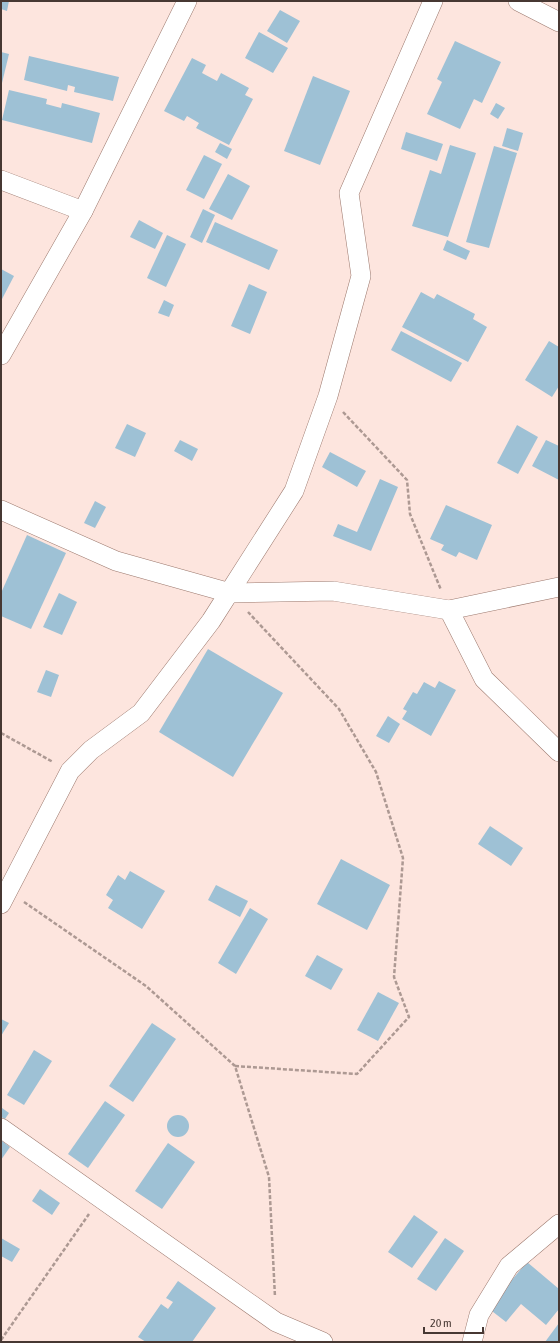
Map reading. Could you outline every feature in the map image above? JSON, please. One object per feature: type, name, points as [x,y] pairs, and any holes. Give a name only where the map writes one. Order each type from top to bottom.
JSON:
[{"type":"street","points":[[1,355],[83,211],[187,1]]},
{"type":"street","points":[[4,897],[70,772],[91,750],[142,713],[211,621],[294,490],[328,396],[361,276],[349,193],[433,1]]},
{"type":"street","points":[[518,1],[559,22]]},
{"type":"street","points":[[1,180],[83,211]]},
{"type":"street","points":[[1,510],[116,561],[230,592],[333,591],[450,610],[559,586]]},
{"type":"street","points":[[450,610],[484,678],[559,752]]},
{"type":"street","points":[[1,1128],[101,1197],[276,1322],[322,1342]]},
{"type":"street","points":[[472,1342],[479,1315],[509,1266],[559,1224]]},
{"type":"path","points":[[328,396],[407,480],[410,514],[450,610]]},
{"type":"path","points":[[230,592],[339,709],[376,772],[403,858],[394,977],[409,1018],[357,1074],[235,1066]]},
{"type":"path","points":[[1,733],[70,772]]},
{"type":"path","points":[[4,897],[146,986],[235,1066],[269,1177],[276,1322]]},
{"type":"path","points":[[1,1340],[101,1197]]},
{"type":"building","points":[[1,1],[9,1],[7,11],[1,9]]},
{"type":"building","points":[[280,10],[300,21],[287,43],[267,31]]},
{"type":"building","points":[[259,32],[288,48],[273,73],[245,58]]},
{"type":"building","points":[[455,41],[501,62],[482,103],[474,99],[460,129],[427,114],[442,82],[437,79]]},
{"type":"building","points":[[1,52],[9,54],[2,83],[1,83]]},
{"type":"building","points":[[29,56],[119,77],[113,101],[74,92],[75,87],[68,85],[67,91],[24,80]]},
{"type":"building","points":[[192,58],[206,65],[202,73],[217,81],[221,73],[249,88],[245,95],[253,99],[229,145],[196,128],[199,123],[187,116],[184,121],[164,111]]},
{"type":"building","points":[[313,76],[350,91],[320,165],[284,151]]},
{"type":"building","points":[[9,90],[47,99],[46,104],[61,108],[62,103],[100,113],[92,143],[2,120]]},
{"type":"building","points":[[496,103],[505,108],[498,119],[490,114]]},
{"type":"building","points":[[507,128],[523,133],[518,151],[502,146]]},
{"type":"building","points":[[406,132],[443,144],[437,161],[401,149]]},
{"type":"building","points":[[220,143],[232,149],[227,159],[215,152]]},
{"type":"building","points":[[450,145],[476,153],[448,237],[412,226],[430,170],[441,174]]},
{"type":"building","points":[[494,146],[517,153],[489,248],[466,242]]},
{"type":"building","points":[[204,155],[222,164],[204,199],[186,190]]},
{"type":"building","points":[[228,174],[250,186],[232,220],[209,209]]},
{"type":"building","points":[[203,209],[215,215],[202,243],[190,237]]},
{"type":"building","points":[[139,220],[163,233],[155,249],[130,237]]},
{"type":"building","points":[[215,222],[278,250],[269,270],[206,242]]},
{"type":"building","points":[[167,235],[186,244],[166,287],[147,278]]},
{"type":"building","points":[[447,240],[470,251],[466,260],[443,250]]},
{"type":"building","points":[[1,269],[14,276],[1,301]]},
{"type":"building","points":[[249,284],[267,292],[250,334],[231,326]]},
{"type":"building","points":[[421,292],[434,299],[437,294],[475,314],[473,319],[487,327],[468,362],[402,327]]},
{"type":"building","points":[[164,300],[174,305],[169,317],[158,313]]},
{"type":"building","points":[[401,331],[462,363],[451,382],[391,350]]},
{"type":"building","points":[[549,341],[559,347],[559,386],[552,397],[525,380]]},
{"type":"building","points":[[127,424],[146,433],[135,457],[115,448]]},
{"type":"building","points":[[517,425],[538,437],[518,474],[497,463]]},
{"type":"building","points":[[180,440],[198,449],[192,461],[174,451]]},
{"type":"building","points":[[546,440],[559,446],[559,480],[532,466]]},
{"type":"building","points":[[330,452],[366,471],[357,487],[322,467]]},
{"type":"building","points":[[380,479],[398,487],[371,551],[333,536],[338,524],[357,532]]},
{"type":"building","points":[[95,501],[106,507],[95,528],[84,523]]},
{"type":"building","points":[[446,505],[492,525],[477,560],[459,552],[456,557],[441,550],[444,545],[430,539]]},
{"type":"building","points":[[27,535],[66,553],[31,629],[1,616],[1,593]]},
{"type":"building","points":[[59,593],[77,602],[62,635],[43,627]]},
{"type":"building","points":[[208,649],[283,693],[233,777],[159,732]]},
{"type":"building","points":[[46,670],[59,675],[51,697],[37,692]]},
{"type":"building","points":[[439,681],[456,690],[431,736],[402,719],[407,711],[403,709],[413,692],[417,694],[424,682],[435,688]]},
{"type":"building","points":[[388,716],[400,724],[389,743],[376,736]]},
{"type":"building","points":[[490,826],[523,848],[511,866],[478,844]]},
{"type":"building","points":[[341,859],[390,885],[367,930],[317,904]]},
{"type":"building","points":[[130,871],[165,891],[142,929],[108,908],[113,900],[106,895],[118,875],[125,880]]},
{"type":"building","points":[[216,885],[248,901],[240,917],[208,900]]},
{"type":"building","points":[[250,908],[268,919],[236,974],[218,963]]},
{"type":"building","points":[[317,955],[343,969],[331,990],[305,976]]},
{"type":"building","points":[[378,992],[399,1003],[378,1041],[357,1030]]},
{"type":"building","points":[[1,1019],[9,1023],[1,1036]]},
{"type":"building","points":[[152,1023],[176,1039],[133,1102],[109,1086]]},
{"type":"building","points":[[34,1050],[52,1061],[24,1105],[7,1095]]},
{"type":"building","points":[[105,1101],[125,1115],[88,1168],[68,1154]]},
{"type":"building","points":[[2,1108],[9,1113],[5,1119],[1,1117]]},
{"type":"building","points":[[178,1115],[186,1118],[189,1126],[186,1134],[178,1137],[170,1134],[167,1126],[170,1118]]},
{"type":"building","points":[[1,1140],[10,1147],[1,1160]]},
{"type":"building","points":[[168,1143],[195,1162],[162,1209],[135,1191]]},
{"type":"building","points":[[40,1189],[60,1203],[52,1215],[32,1201]]},
{"type":"building","points":[[414,1215],[438,1232],[412,1268],[388,1252]]},
{"type":"building","points":[[1,1238],[20,1249],[12,1262],[1,1256]]},
{"type":"building","points":[[445,1238],[464,1251],[436,1291],[417,1279]]},
{"type":"building","points":[[527,1262],[559,1289],[559,1309],[546,1325],[521,1304],[506,1322],[488,1308]]},
{"type":"building","points":[[178,1281],[216,1308],[192,1342],[146,1342],[138,1337],[161,1304],[168,1309],[173,1302],[166,1298]]},
{"type":"building","points":[[559,1323],[559,1342],[545,1342]]}]
